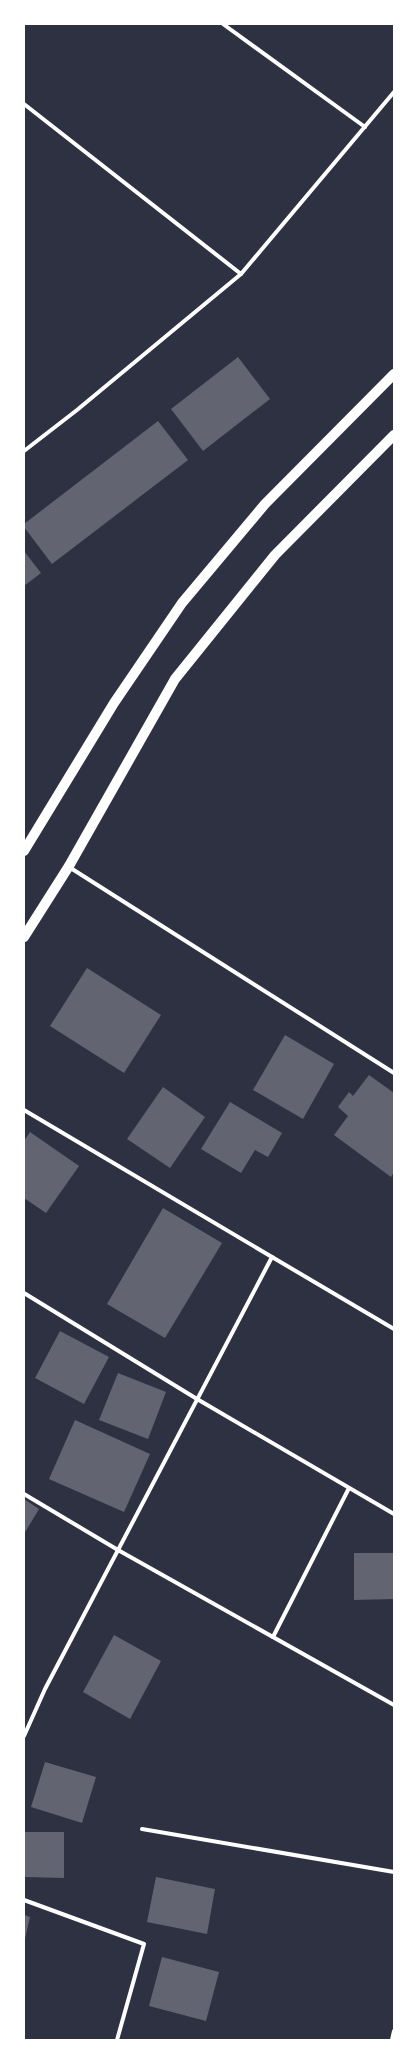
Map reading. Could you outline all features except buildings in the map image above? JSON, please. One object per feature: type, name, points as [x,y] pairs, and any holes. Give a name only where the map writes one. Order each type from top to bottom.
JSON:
[{"type":"main road","points":[[24,851],[114,703],[182,603],[265,504],[394,374]]},
{"type":"main road","points":[[24,937],[69,866],[175,679],[275,555],[394,435]]},
{"type":"street","points":[[223,24],[365,127]]},
{"type":"street","points":[[24,451],[77,410],[241,274],[394,92]]},
{"type":"street","points":[[24,104],[241,274]]},
{"type":"street","points":[[69,866],[394,1073]]},
{"type":"street","points":[[24,1110],[394,1329]]},
{"type":"street","points":[[24,1736],[45,1689],[272,1256]]},
{"type":"street","points":[[24,1293],[197,1399],[394,1514]]},
{"type":"street","points":[[273,1637],[349,1488]]},
{"type":"street","points":[[24,1494],[118,1550],[394,1705]]},
{"type":"street","points":[[142,1829],[394,1872]]},
{"type":"street","points":[[24,1900],[144,1944],[117,2040]]},
{"type":"street","points":[[392,2040],[394,2031]]}]
